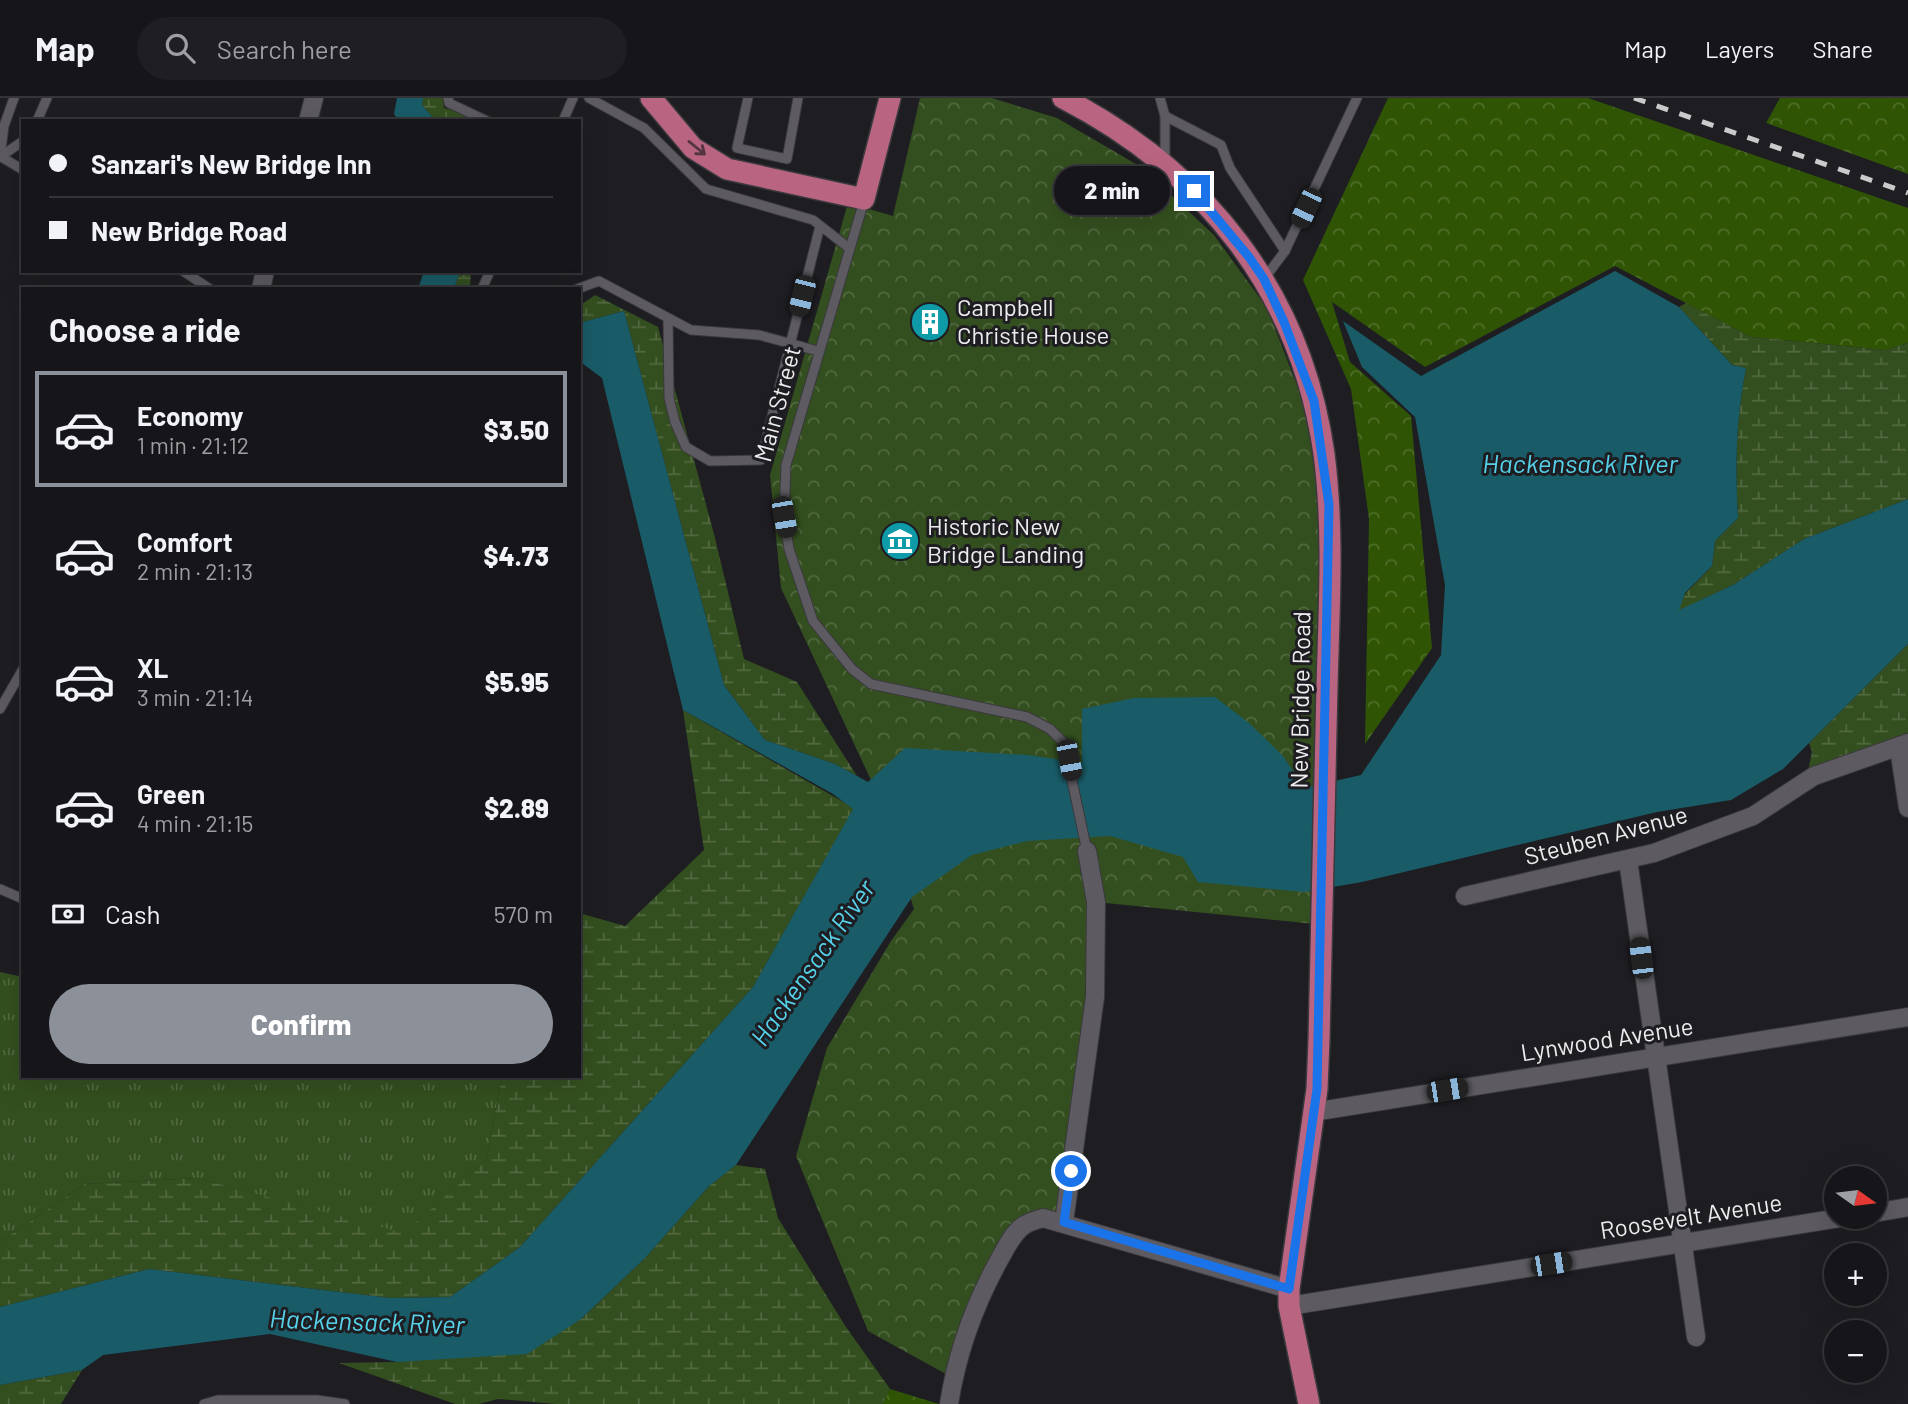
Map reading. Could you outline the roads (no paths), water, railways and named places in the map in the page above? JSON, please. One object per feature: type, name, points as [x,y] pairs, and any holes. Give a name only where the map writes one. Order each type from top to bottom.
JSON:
[{"type":"main road","points":[[652,98],[694,148],[727,169],[864,199]]},
{"type":"main road","name":"Main Street","points":[[864,199],[890,98]]},
{"type":"main road","name":"New Bridge Road","points":[[1063,98],[1130,135],[1165,164],[1233,234],[1264,279],[1301,361],[1314,401],[1324,454],[1329,554],[1318,1065],[1289,1297],[1309,1404]]},
{"type":"street","points":[[308,119],[314,98]]},
{"type":"street","points":[[1904,746],[1908,808]]},
{"type":"street","name":"Steuben Avenue","points":[[1465,896],[1628,860],[1715,832],[1752,816],[1814,776],[1904,746]]},
{"type":"street","points":[[1064,1222],[1095,998],[1096,902],[1087,851]]},
{"type":"street","points":[[1628,860],[1696,1337]]},
{"type":"street","name":"Lynwood Avenue","points":[[1313,1112],[1908,1017]]},
{"type":"street","points":[[1887,1211],[1908,1207]]},
{"type":"street","points":[[949,1404],[965,1330],[1012,1238],[1023,1226],[1043,1218],[1064,1222],[1289,1297]]},
{"type":"street","name":"Roosevelt Avenue","points":[[1289,1297],[1682,1243],[1824,1220]]},
{"type":"lane","points":[[0,157],[4,126],[14,98]]},
{"type":"lane","points":[[38,119],[47,98]]},
{"type":"lane","points":[[448,98],[449,103],[483,119]]},
{"type":"lane","points":[[565,119],[573,98]]},
{"type":"lane","points":[[589,98],[644,128],[706,189],[813,220],[849,248]]},
{"type":"lane","points":[[748,98],[737,148],[787,159],[799,98]]},
{"type":"lane","points":[[1160,98],[1164,116],[1165,164]]},
{"type":"lane","points":[[1264,279],[1285,251],[1357,98]]},
{"type":"lane","points":[[1164,116],[1220,145],[1230,168],[1285,251]]},
{"type":"lane","points":[[0,157],[21,142]]},
{"type":"lane","points":[[0,157],[21,169]]},
{"type":"lane","name":"Main Street","points":[[864,199],[786,465],[784,517],[789,549],[813,621],[852,669],[871,684],[1027,718],[1050,729],[1064,743],[1087,851]]},
{"type":"lane","points":[[668,318],[670,398],[675,422],[686,447],[710,461],[761,460],[820,226]]},
{"type":"lane","points":[[186,273],[207,287]]},
{"type":"lane","points":[[581,288],[599,281],[691,330],[759,334],[818,351]]},
{"type":"lane","points":[[0,709],[21,672]]},
{"type":"lane","points":[[0,889],[21,898]]},
{"type":"lane","points":[[204,1404],[218,1400],[317,1400],[345,1404]]},
{"type":"water","points":[[397,98],[423,98],[422,105],[434,119],[398,119],[394,114]]},
{"type":"water","name":"Hackensack River","points":[[1615,271],[1679,307],[1732,365],[1746,368],[1737,443],[1738,518],[1715,541],[1712,566],[1685,593],[1679,610],[1733,585],[1804,539],[1908,499],[1908,644],[1783,769],[1731,800],[1657,812],[1362,882],[1304,892],[1198,882],[1183,857],[1110,836],[1027,841],[972,855],[912,897],[736,1165],[709,1186],[644,1259],[581,1319],[527,1354],[397,1362],[270,1334],[103,1355],[82,1370],[0,1385],[0,1307],[149,1269],[390,1298],[450,1297],[520,1247],[753,987],[853,809],[833,794],[683,710],[602,378],[581,362],[581,322],[624,311],[724,685],[765,740],[835,764],[868,782],[905,748],[1028,755],[1082,763],[1082,709],[1134,698],[1215,697],[1249,723],[1283,756],[1304,788],[1361,775],[1441,655],[1445,585],[1415,417],[1362,367],[1343,321],[1421,376]]},
{"type":"water","points":[[423,273],[459,273],[455,287],[419,287]]},
{"type":"railway","points":[[1634,98],[1908,193]]},
{"type":"place","name":"Campbell Christie House","points":[[930,322]]},
{"type":"place","name":"Historic New Bridge Landing","points":[[900,541]]}]
